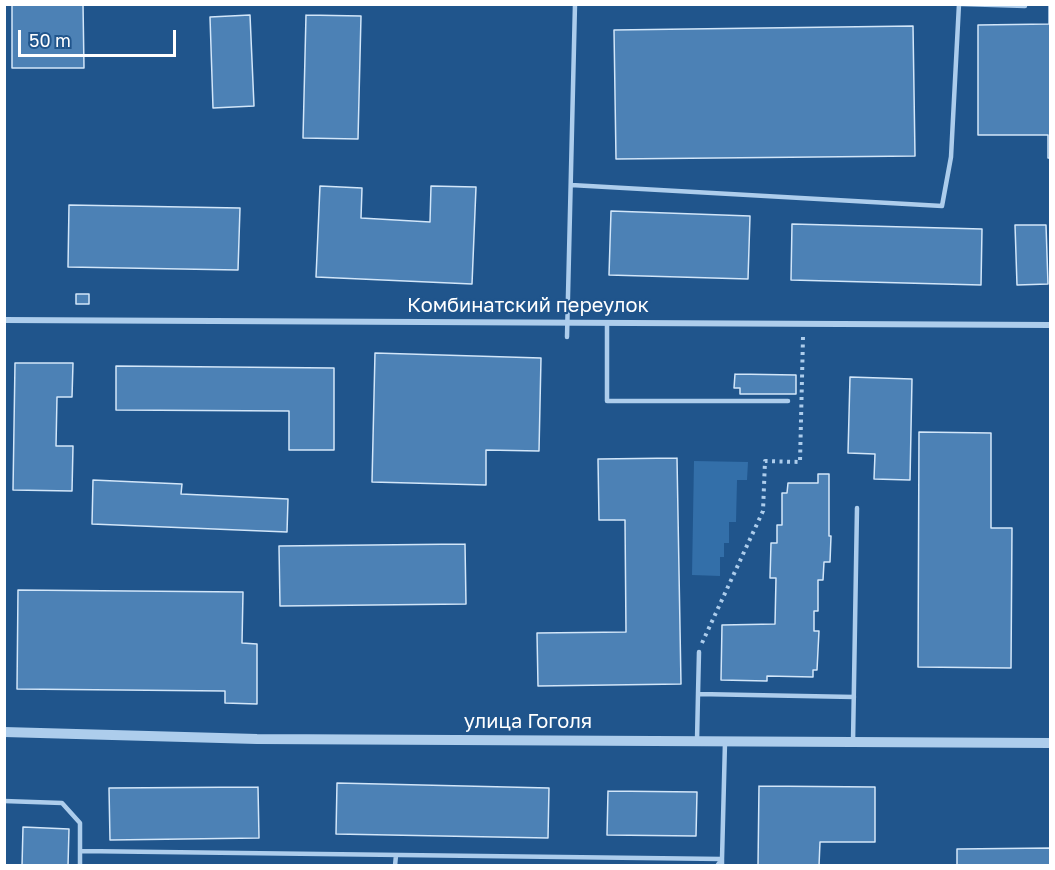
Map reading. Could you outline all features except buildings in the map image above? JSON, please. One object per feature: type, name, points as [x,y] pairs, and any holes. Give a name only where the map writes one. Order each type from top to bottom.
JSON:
[{"type":"street","name":"Комбинатский переулок","points":[[4,320],[1050,325]]},
{"type":"street","name":"улица Гоголя","points":[[4,732],[257,739],[1050,743]]},
{"type":"lane","points":[[567,337],[575,4]]},
{"type":"lane","points":[[571,185],[942,206],[951,158],[960,4],[1025,6]]},
{"type":"lane","points":[[607,323],[607,401],[788,401]]},
{"type":"lane","points":[[853,742],[857,508]]},
{"type":"lane","points":[[697,741],[699,652]]},
{"type":"lane","points":[[698,693],[854,697]]},
{"type":"lane","points":[[722,866],[725,741]]},
{"type":"lane","points":[[4,801],[63,802],[80,823],[80,866]]},
{"type":"lane","points":[[80,851],[722,859]]},
{"type":"lane","points":[[395,866],[396,855]]},
{"type":"lane","points":[[717,866],[722,859]]},
{"type":"path","points":[[699,652],[763,511],[765,461],[800,462],[804,324]]},
{"type":"shaded area","points":[[694,461],[748,462],[747,480],[737,480],[736,522],[729,522],[729,543],[724,543],[724,557],[720,557],[720,576],[692,575]]}]
